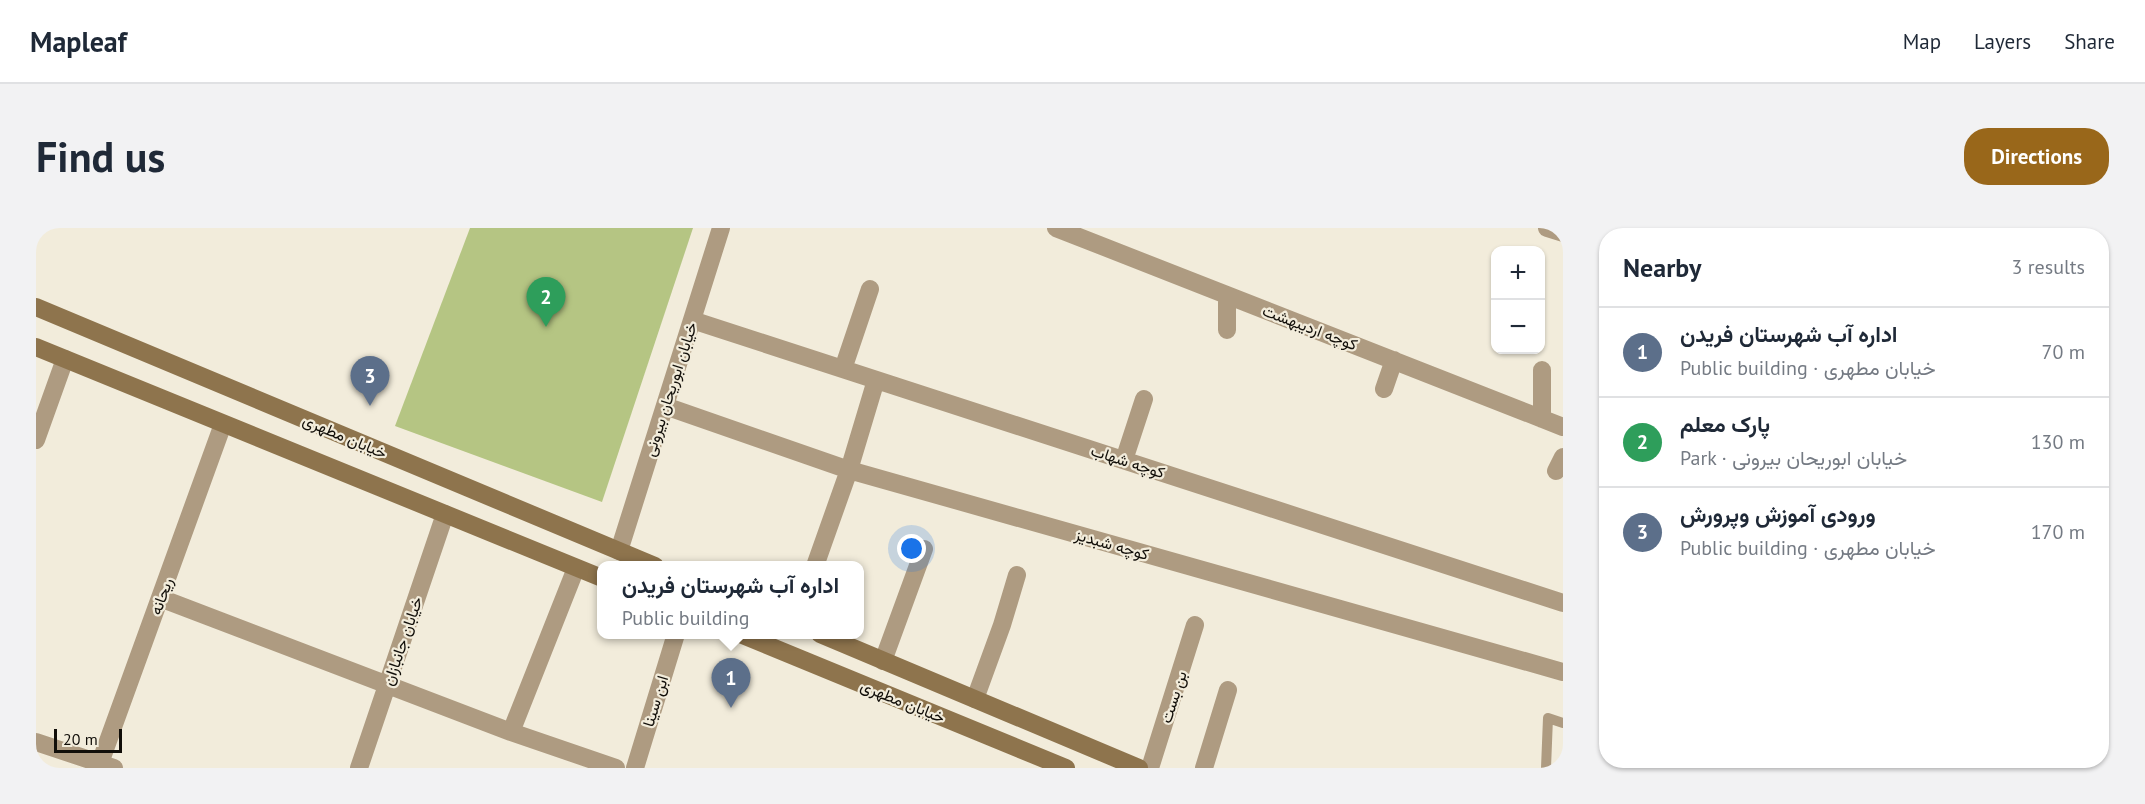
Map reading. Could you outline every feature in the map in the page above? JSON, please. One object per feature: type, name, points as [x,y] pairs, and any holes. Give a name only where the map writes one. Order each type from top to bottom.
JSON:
[{"type":"main road","name":"خیابان مطهری","points":[[36,307],[643,561]]},
{"type":"main road","name":"خیابان مطهری","points":[[36,347],[597,576]]},
{"type":"main road","name":"خیابان مطهری","points":[[752,639],[1066,768]]},
{"type":"main road","name":"خیابان مطهری","points":[[831,639],[1139,768]]},
{"type":"street","name":"خیابان ابوریحان بیرونی","points":[[619,551],[722,228]]},
{"type":"street","name":"کوچه اردیبهشت","points":[[1056,228],[1563,427]]},
{"type":"street","points":[[1547,228],[1563,233]]},
{"type":"street","points":[[843,369],[870,289]]},
{"type":"street","points":[[1227,295],[1227,330]]},
{"type":"street","name":"کوچه شهاب","points":[[692,320],[1563,603]]},
{"type":"street","points":[[36,440],[65,359]]},
{"type":"street","points":[[1383,388],[1394,360]]},
{"type":"street","points":[[1542,370],[1542,419]]},
{"type":"street","points":[[817,561],[849,470],[876,380]]},
{"type":"street","points":[[1124,460],[1144,399]]},
{"type":"street","name":"کوچه شبدیز","points":[[665,406],[849,470],[1563,672]]},
{"type":"street","name":"ریحانه","points":[[104,766],[160,598],[223,424]]},
{"type":"street","name":"خیابان جانبازان","points":[[359,768],[446,514]]},
{"type":"street","points":[[883,661],[924,549]]},
{"type":"street","points":[[511,732],[576,568]]},
{"type":"street","points":[[975,699],[1002,625],[1017,575]]},
{"type":"street","points":[[160,598],[387,686],[616,768]]},
{"type":"street","name":"بن بست","points":[[1150,768],[1195,625]]},
{"type":"street","name":"ابن سینا","points":[[635,768],[674,639]]},
{"type":"street","points":[[1204,768],[1228,690]]},
{"type":"street","points":[[36,742],[104,766]]},
{"type":"lane","points":[[1546,768],[1548,718],[1563,723]]},
{"type":"green space","points":[[470,228],[693,228],[602,502],[395,426]]},
{"type":"place","name":"پارک معلم","points":[[546,327]]},
{"type":"place","name":"ورودی آموزش وپرورش","points":[[370,406]]},
{"type":"place","name":"اداره آب شهرستان فریدن","points":[[731,708]]}]
